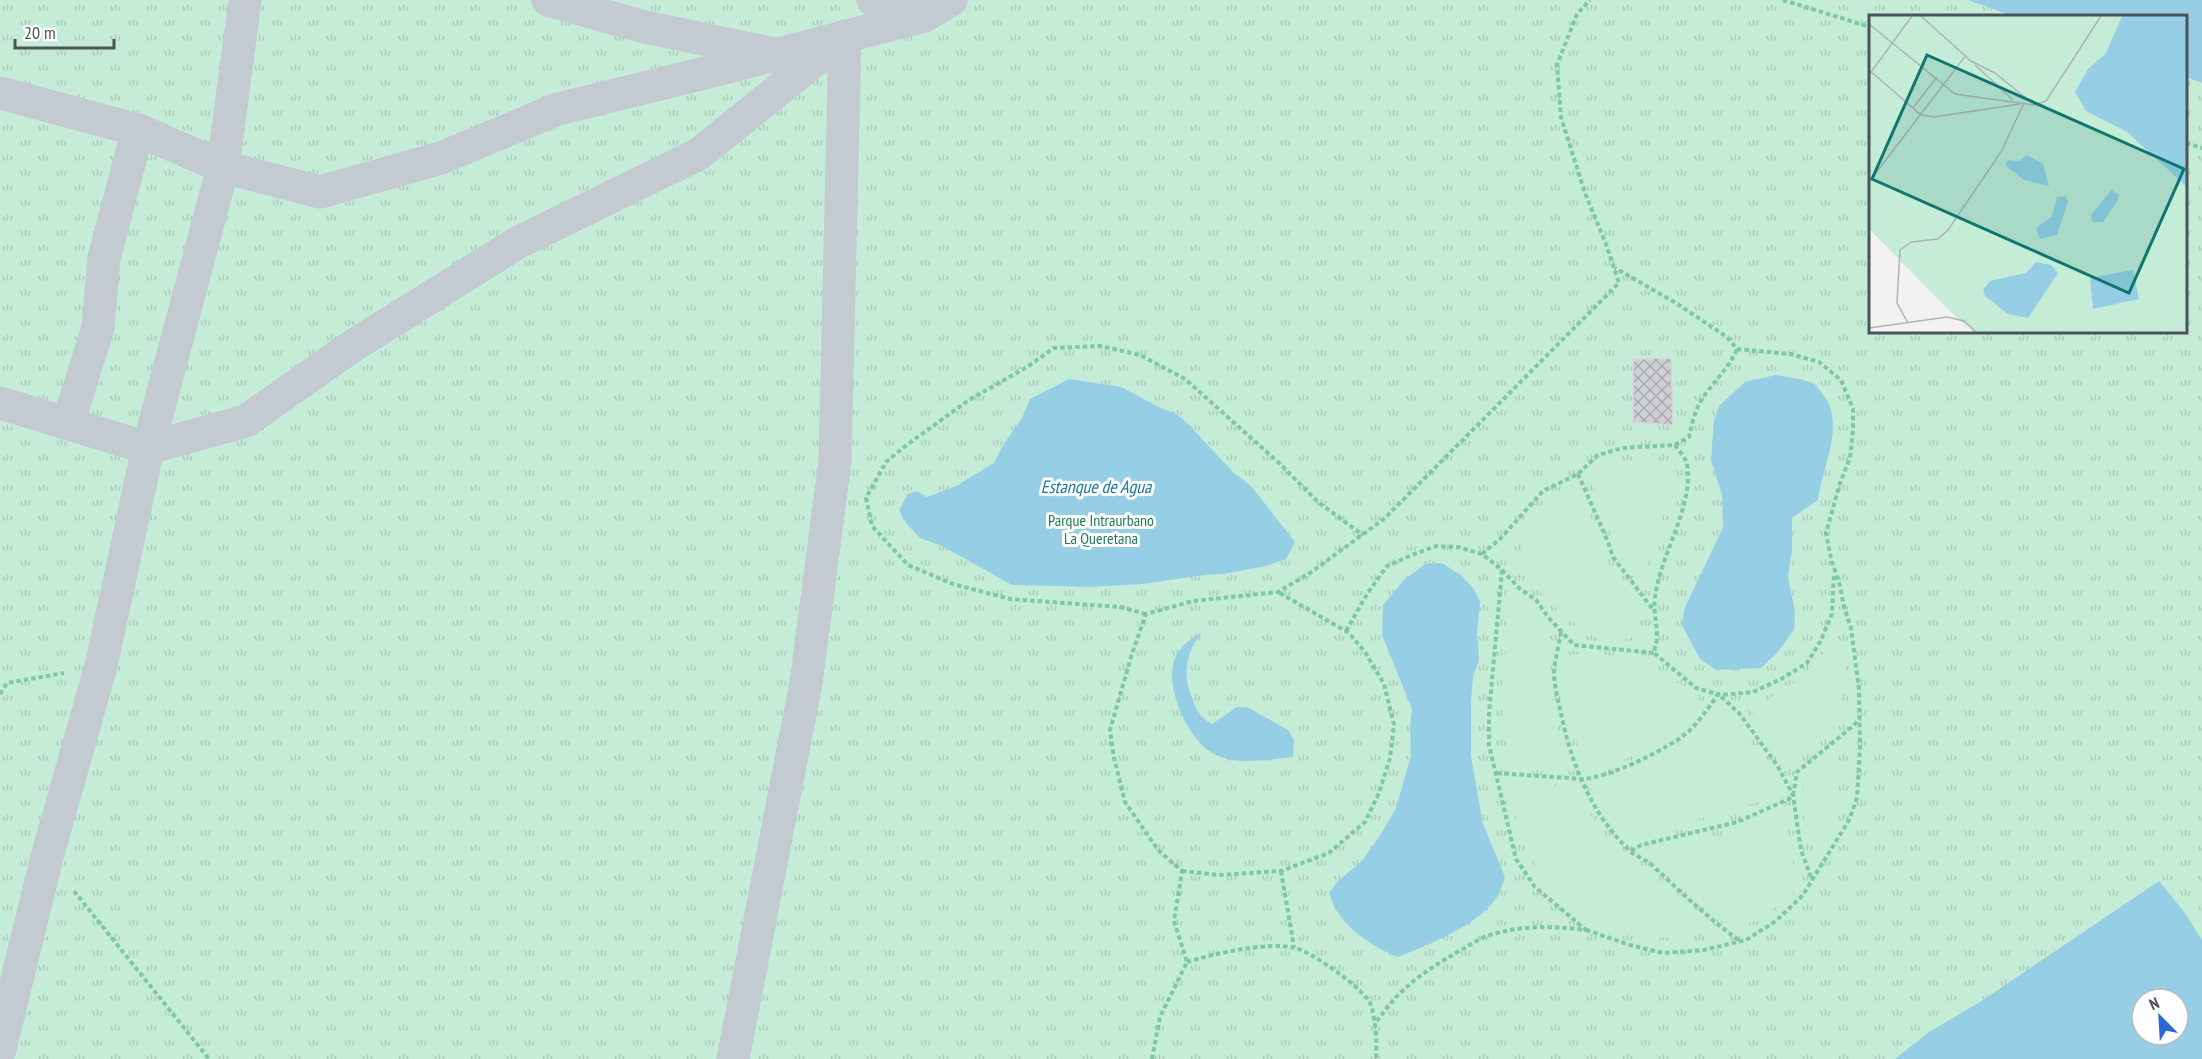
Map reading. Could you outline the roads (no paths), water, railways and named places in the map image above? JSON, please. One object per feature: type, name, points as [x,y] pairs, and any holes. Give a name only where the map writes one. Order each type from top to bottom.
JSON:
[{"type":"street","points":[[0,1050],[47,857],[101,666],[148,448],[223,167],[245,0]]},
{"type":"street","points":[[548,0],[645,27],[775,54]]},
{"type":"street","points":[[873,0],[938,8]]},
{"type":"street","points":[[0,93],[138,130],[223,167],[320,192],[441,158],[558,109],[845,36],[938,8]]},
{"type":"street","points":[[0,403],[148,448],[246,421],[351,347],[519,242],[699,154],[845,36]]},
{"type":"street","points":[[733,1059],[806,683],[835,461],[845,36]]},
{"type":"street","points":[[68,423],[98,328],[104,258],[138,130]]},
{"type":"water","points":[[1968,0],[2202,0],[2202,83],[2187,77],[2187,15],[2010,15]]},
{"type":"water","points":[[1776,375],[1815,384],[1829,405],[1833,431],[1818,500],[1792,518],[1792,550],[1788,577],[1795,611],[1794,630],[1777,653],[1761,668],[1716,670],[1700,659],[1682,625],[1685,607],[1723,528],[1722,495],[1711,460],[1714,420],[1720,405],[1745,382]]},
{"type":"water","name":"Estanque de Agua","points":[[1069,379],[1121,387],[1184,420],[1234,473],[1251,486],[1295,542],[1286,559],[1266,566],[1224,574],[1143,584],[1090,587],[1012,585],[942,546],[920,538],[906,523],[899,510],[908,494],[917,491],[927,497],[956,486],[994,463],[1003,445],[1022,418],[1030,399]]},
{"type":"water","points":[[1442,563],[1462,576],[1474,589],[1480,602],[1477,633],[1479,660],[1473,677],[1471,702],[1471,756],[1483,824],[1505,877],[1498,895],[1480,915],[1453,932],[1398,957],[1372,944],[1349,926],[1342,919],[1329,893],[1337,882],[1362,861],[1381,834],[1396,808],[1411,756],[1412,709],[1382,635],[1383,605],[1404,580],[1425,564]]},
{"type":"water","points":[[1202,632],[1192,647],[1187,664],[1189,689],[1199,713],[1212,724],[1237,707],[1247,707],[1288,730],[1294,740],[1293,757],[1254,761],[1225,758],[1206,749],[1188,727],[1176,700],[1172,673],[1174,661],[1179,652],[1185,644]]},
{"type":"water","points":[[2159,881],[2185,913],[2202,940],[2202,1059],[1895,1059],[1929,1032],[1980,1002]]},
{"type":"park label","name":"Parque Intraurbano La Queretana","points":[[1101,529]]}]
